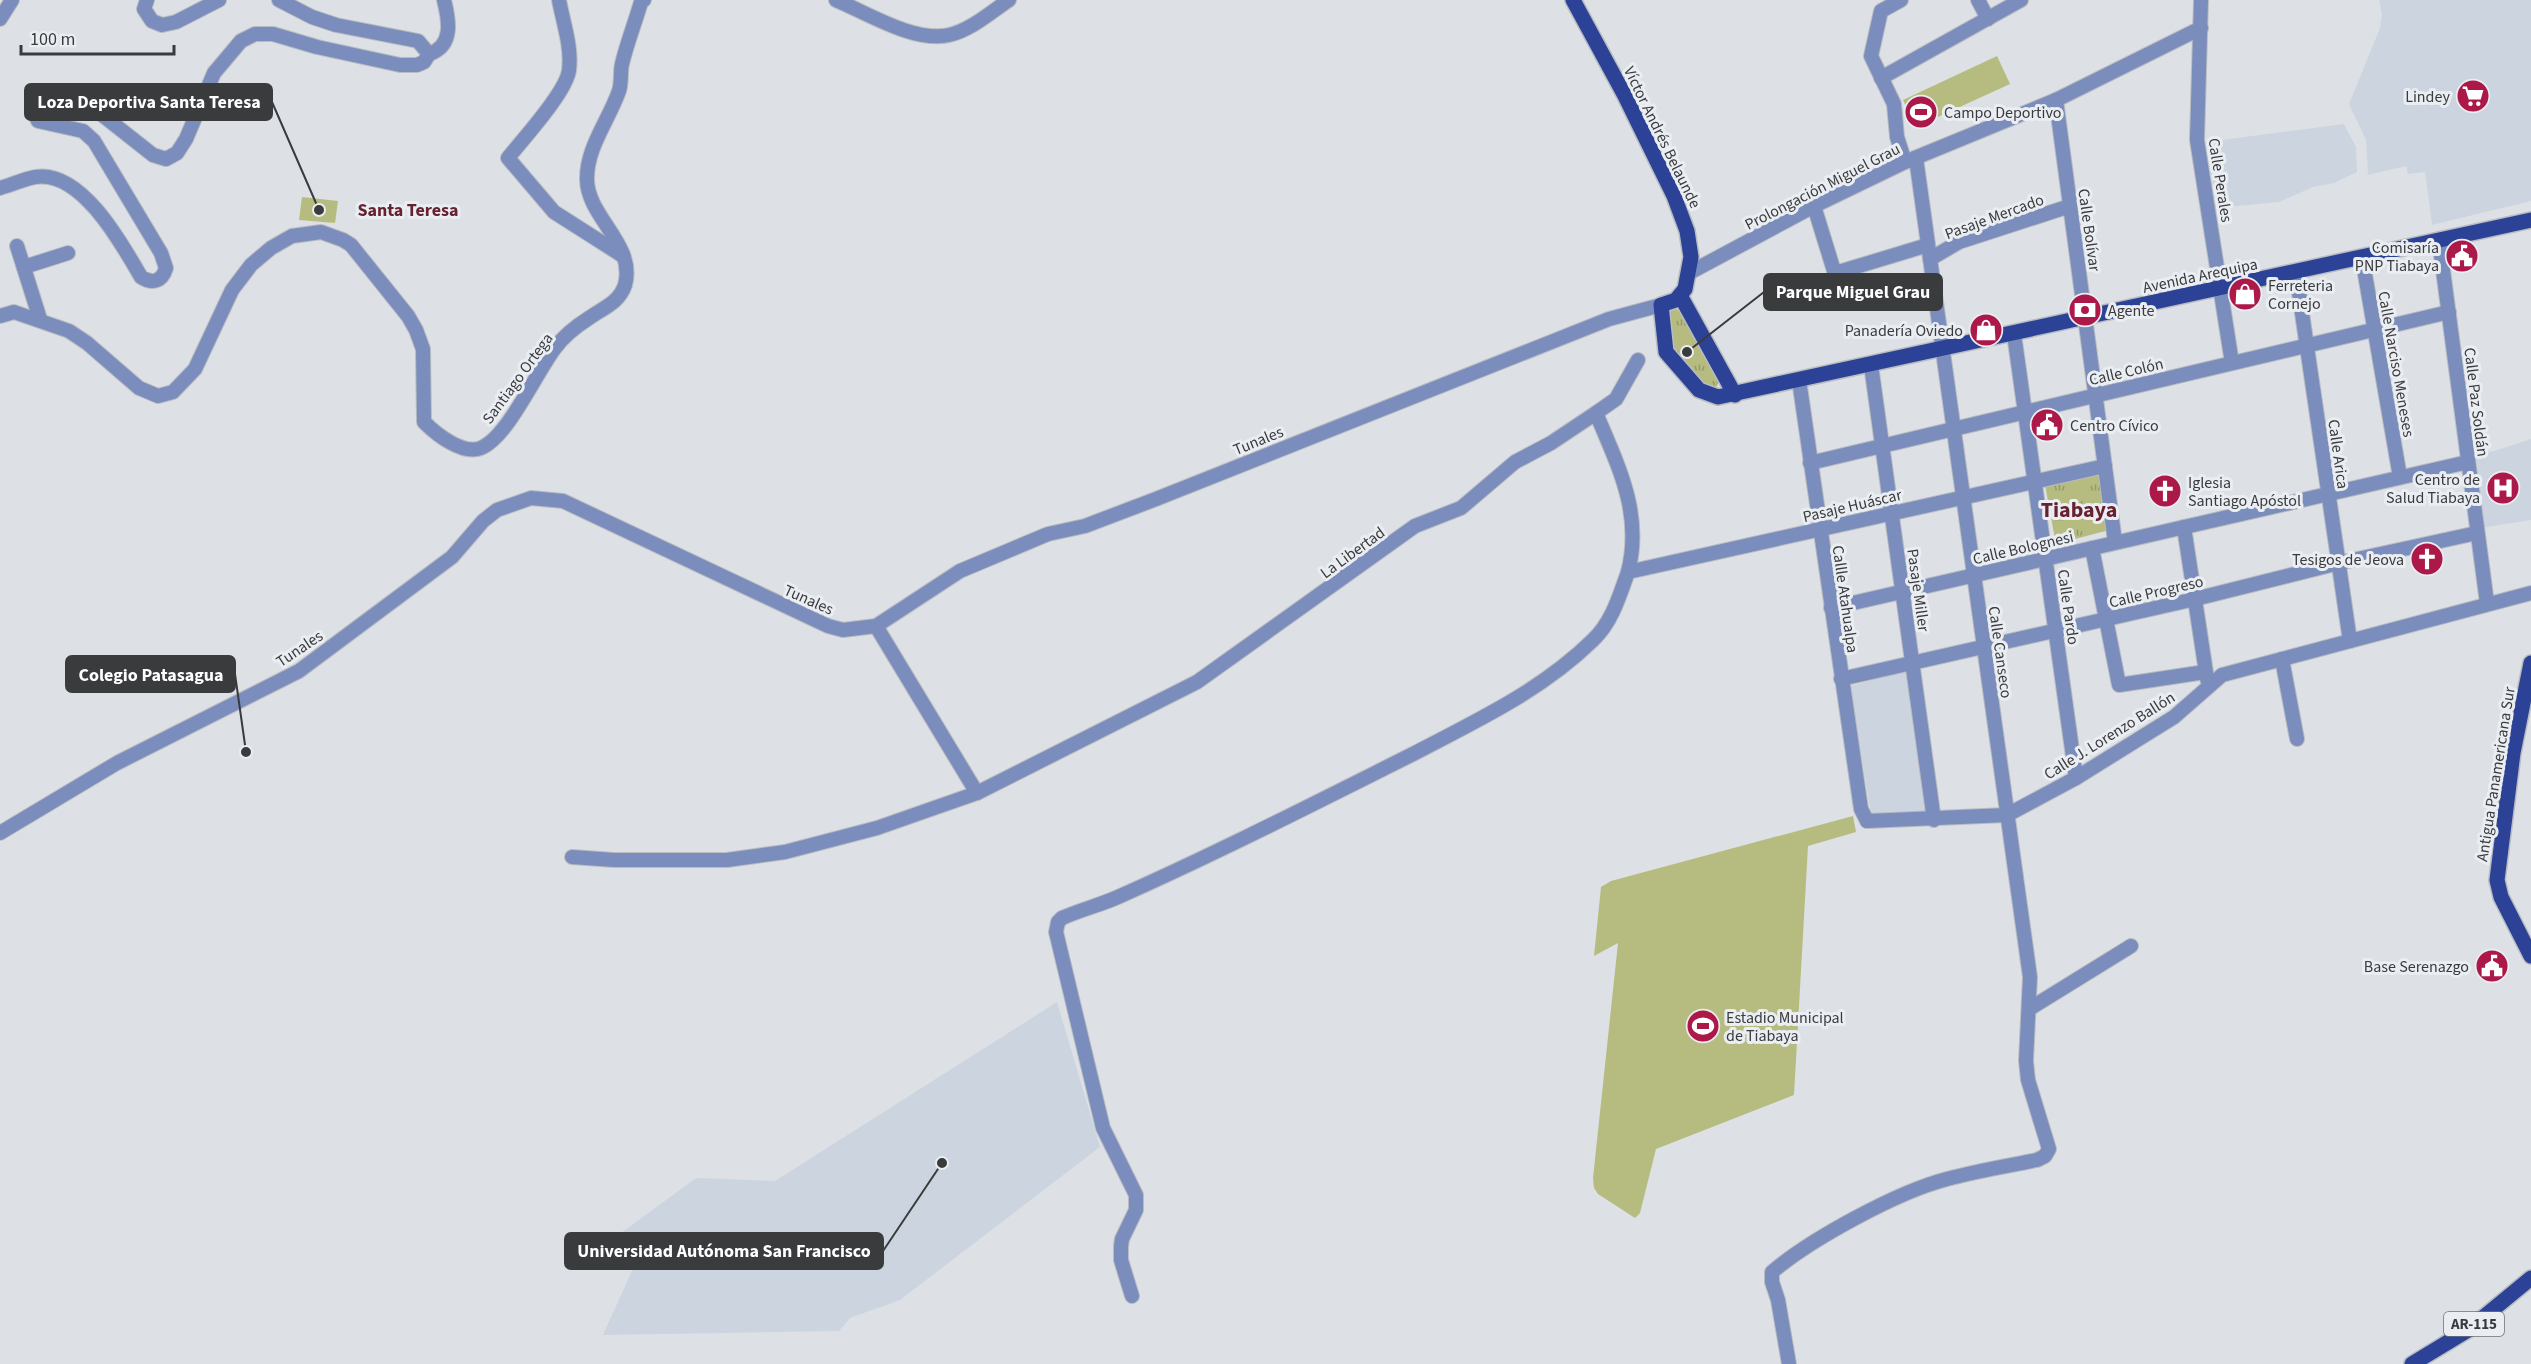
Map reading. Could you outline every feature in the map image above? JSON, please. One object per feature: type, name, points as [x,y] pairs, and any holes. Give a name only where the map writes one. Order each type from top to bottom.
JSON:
[{"type":"main road","name":"Víctor Andrés Belaunde","points":[[1573,0],[1674,196],[1688,231],[1691,257],[1685,289],[1680,297]]},
{"type":"main road","name":"Avenida Arequipa","points":[[1661,305],[1665,347],[1670,357],[1699,390],[1718,398],[2531,220]]},
{"type":"main road","points":[[1661,305],[1680,297],[1735,395]]},
{"type":"main road","name":"Antigua Panamericana Sur","points":[[2531,663],[2513,753],[2497,880],[2502,897],[2531,956]]},
{"type":"main road","name":"AR-115","points":[[2412,1364],[2468,1329],[2531,1278]]},
{"type":"street","points":[[0,19],[12,0]]},
{"type":"street","points":[[147,0],[144,9],[148,17],[162,25],[176,22],[219,0]]},
{"type":"street","points":[[279,0],[312,17],[336,25],[418,41],[429,54]]},
{"type":"street","points":[[0,188],[37,176],[58,180],[76,188],[113,230],[141,277],[154,282],[165,274],[166,268],[161,254],[94,141],[83,131],[38,121],[33,109],[37,103],[47,99],[101,114],[153,155],[166,159],[177,153],[186,139],[214,73],[241,41],[255,34],[273,34],[317,47],[400,65],[417,65],[424,62],[429,54],[442,47],[449,33],[444,0]]},
{"type":"street","points":[[559,0],[569,56],[569,72],[559,93],[508,158],[554,212],[623,256]]},
{"type":"street","points":[[836,0],[911,32],[933,37],[950,35],[963,30],[1009,0]]},
{"type":"street","name":"Calle Canseco","points":[[1789,1364],[1778,1300],[1772,1282],[1772,1272],[1780,1265],[1834,1231],[1906,1194],[1946,1179],[2037,1160],[2046,1155],[2049,1149],[2028,1080],[2026,1061],[2030,977],[1929,252],[1911,160],[1897,137],[1894,104],[1871,56],[1881,11],[1901,0]]},
{"type":"street","points":[[1978,0],[1988,19]]},
{"type":"street","points":[[1881,78],[2021,0]]},
{"type":"street","name":"Calle Perales","points":[[2202,0],[2197,140],[2232,363]]},
{"type":"street","name":"Santiago Ortega","points":[[0,316],[14,312],[69,331],[87,343],[139,388],[158,396],[173,392],[195,369],[232,290],[251,265],[271,248],[292,236],[321,232],[351,245],[408,316],[423,349],[424,422],[435,434],[469,450],[483,447],[501,432],[556,346],[588,318],[612,305],[624,286],[627,267],[593,201],[587,181],[593,148],[620,88],[621,66],[641,1]]},
{"type":"street","name":"Prolongación Miguel Grau","points":[[1689,273],[1814,206],[1911,160],[2056,99],[2201,28]]},
{"type":"street","name":"Calle Bolívar","points":[[2056,99],[2115,542]]},
{"type":"street","name":"Pasaje Mercado","points":[[1814,206],[1834,271],[1842,271],[1929,252],[2070,206]]},
{"type":"street","name":"Calle Paz Soldán","points":[[2439,240],[2487,603]]},
{"type":"street","points":[[17,246],[39,319]]},
{"type":"street","points":[[24,267],[68,253]]},
{"type":"street","name":"Calle Narciso Meneses","points":[[2362,257],[2400,477]]},
{"type":"street","name":"Calle Arica","points":[[2296,272],[2350,641]]},
{"type":"street","name":"Tunales","points":[[0,832],[117,763],[299,671],[452,557],[483,521],[497,510],[531,498],[563,501],[828,626],[843,630],[876,626],[960,571],[1032,540],[1085,526],[1136,507],[1609,319],[1661,305]]},
{"type":"street","name":"Calle Colón","points":[[1810,463],[2449,312]]},
{"type":"street","name":"Calle Pardo","points":[[2014,334],[2076,778]]},
{"type":"street","name":"La Libertad","points":[[572,857],[614,860],[727,860],[784,852],[877,828],[976,793],[1197,682],[1415,526],[1461,508],[1515,462],[1551,442],[1616,399],[1638,360]]},
{"type":"street","name":"Pasaje Miller","points":[[1871,364],[1935,820]]},
{"type":"street","name":"Callle Atahualpa","points":[[1799,380],[1861,809],[1867,821]]},
{"type":"street","points":[[1132,1296],[1121,1260],[1121,1246],[1136,1210],[1136,1195],[1103,1128],[1056,932],[1058,922],[1067,916],[1116,898],[1300,811],[1488,715],[1543,683],[1593,640],[1613,614],[1628,572],[1633,541],[1629,496],[1596,413]]},
{"type":"street","name":"Calle Bolognesi","points":[[1831,608],[2468,462]]},
{"type":"street","name":"Pasaje Huáscar","points":[[1628,572],[2105,466]]},
{"type":"street","points":[[2184,526],[2208,687]]},
{"type":"street","name":"Calle Progreso","points":[[1841,679],[2477,533]]},
{"type":"street","points":[[2092,548],[2119,685],[2205,672]]},
{"type":"street","name":"Calle J. Lorenzo Ballón","points":[[1867,821],[1935,820],[2007,815],[2076,778],[2174,717],[2222,675],[2531,593]]},
{"type":"street","points":[[876,626],[976,793]]},
{"type":"street","points":[[2282,659],[2297,739]]},
{"type":"street","points":[[2029,1009],[2131,946]]},
{"type":"shaded area","points":[[2379,0],[2531,0],[2531,201],[2432,225],[2425,172],[2408,174],[2406,166],[2368,175],[2366,140],[2349,104],[2380,28],[2382,14]]},
{"type":"shaded area","points":[[2344,124],[2356,147],[2357,172],[2334,183],[2313,187],[2279,202],[2216,208],[2206,142]]},
{"type":"shaded area","name":"Centro de Salud Tiabaya","points":[[2531,439],[2531,520],[2481,528],[2471,455],[2494,451]]},
{"type":"shaded area","points":[[1908,671],[1931,811],[1871,814],[1850,686]]},
{"type":"shaded area","points":[[1057,1002],[1100,1147],[900,1300],[850,1318],[839,1331],[603,1335],[639,1255],[621,1233],[696,1178],[775,1181]]},
{"type":"green space","points":[[1997,56],[2010,84],[1916,127],[1903,100]]},
{"type":"green space","points":[[302,197],[338,201],[335,223],[299,220]]},
{"type":"green space","points":[[1670,308],[1680,310],[1718,382],[1716,390],[1711,392],[1674,355],[1665,312]]},
{"type":"green space","points":[[2104,471],[2113,529],[2056,544],[2045,485]]},
{"type":"green space","name":"Estadio Municipal de Tiabaya","points":[[1853,816],[1856,832],[1808,846],[1794,1095],[1656,1149],[1640,1213],[1635,1218],[1598,1194],[1594,1188],[1593,1178],[1618,943],[1594,956],[1601,887],[1611,881]]},
{"type":"place","name":"Lindey","points":[[2473,96]]},
{"type":"place","name":"Campo Deportivo","points":[[1921,112]]},
{"type":"place","name":"Loza Deportiva Santa Teresa","points":[[319,210]]},
{"type":"place","name":"Comisaría PNP Tiabaya","points":[[2462,256]]},
{"type":"place","name":"Ferreteria Cornejo","points":[[2245,294]]},
{"type":"place","name":"Agente","points":[[2085,310]]},
{"type":"place","name":"Panadería Oviedo","points":[[1986,330]]},
{"type":"place","name":"Parque Miguel Grau","points":[[1687,352]]},
{"type":"place","name":"Centro Cívico","points":[[2047,425]]},
{"type":"place","name":"Centro de Salud Tiabaya","points":[[2503,488]]},
{"type":"place","name":"Iglesia Santiago Apóstol","points":[[2165,491]]},
{"type":"place","name":"Tesigos de Jeova","points":[[2427,559]]},
{"type":"place","name":"Colegio Patasagua","points":[[246,752]]},
{"type":"place","name":"Base Serenazgo","points":[[2492,966]]},
{"type":"place","name":"Estadio Municipal de Tiabaya","points":[[1703,1026]]},
{"type":"place","name":"Universidad Autónoma San Francisco","points":[[942,1163]]},
{"type":"district","name":"Santa Teresa","points":[[408,210]]},
{"type":"district","name":"Tiabaya","points":[[2079,509]]}]
